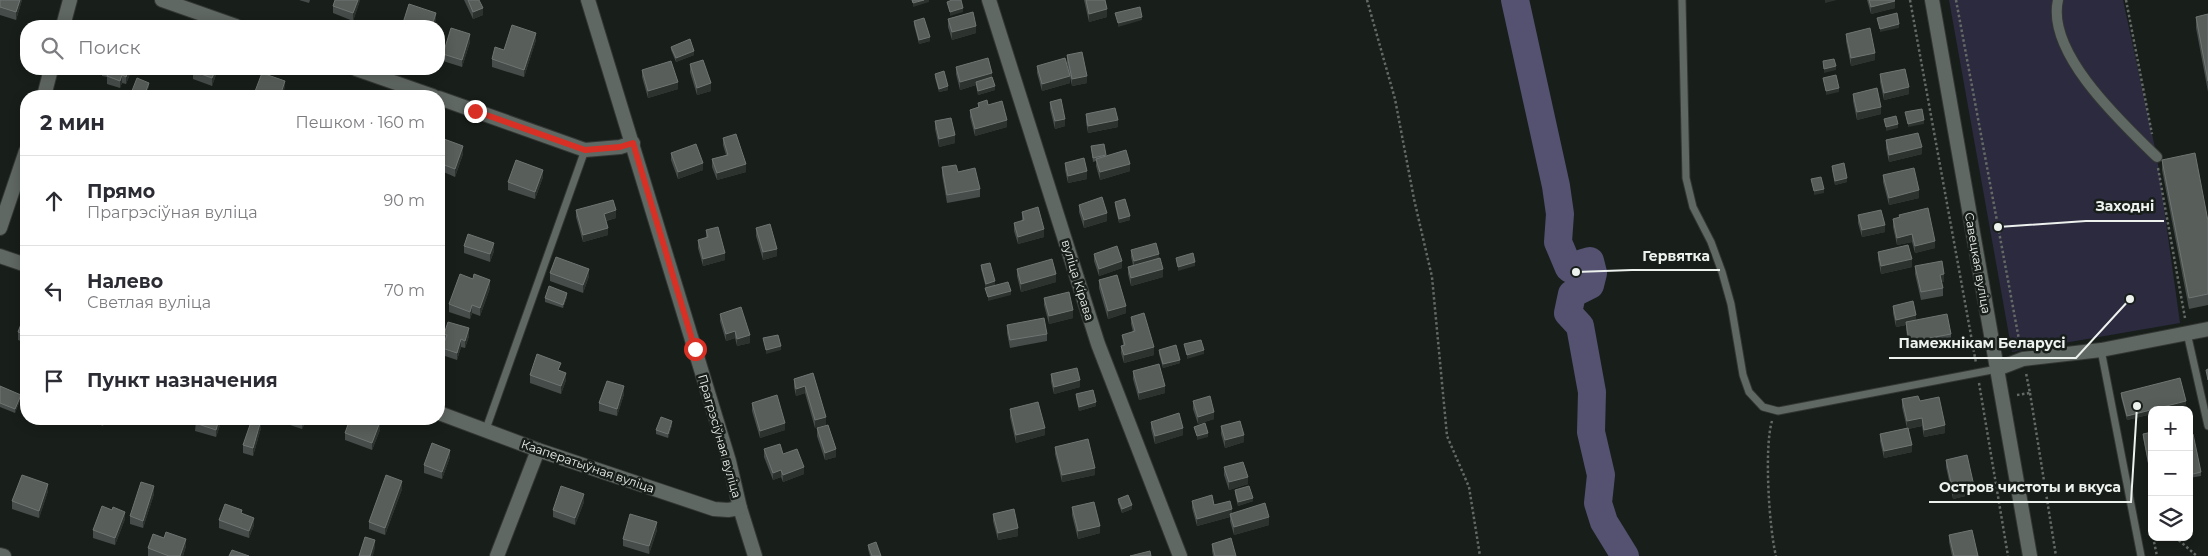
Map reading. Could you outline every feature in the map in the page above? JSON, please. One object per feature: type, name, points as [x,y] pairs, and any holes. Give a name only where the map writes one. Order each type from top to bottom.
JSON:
[{"type":"street","points":[[65,20],[70,0]]},
{"type":"street","points":[[162,0],[219,20]]},
{"type":"street","name":"Прагрэсіўная вуліца","points":[[588,0],[729,461],[754,556]]},
{"type":"street","name":"вуліца Кірава","points":[[989,0],[1098,344],[1180,556]]},
{"type":"street","name":"Савецкая вуліца","points":[[1932,0],[2030,556]]},
{"type":"street","points":[[2058,0],[2056,8],[2062,44],[2103,104],[2156,158]]},
{"type":"street","points":[[46,90],[49,75]]},
{"type":"street","points":[[373,75],[416,90]]},
{"type":"street","points":[[445,100],[585,150],[620,147],[633,143]]},
{"type":"street","points":[[0,228],[20,169]]},
{"type":"street","points":[[0,256],[20,263]]},
{"type":"street","points":[[1996,369],[2022,359],[2101,350],[2208,329]]},
{"type":"street","name":"Кааператыўная вуліца","points":[[445,414],[538,450],[714,509],[728,510],[740,508]]},
{"type":"street","points":[[497,556],[538,450]]},
{"type":"street","points":[[0,555],[4,556]]},
{"type":"lane","points":[[1682,0],[1686,178],[1693,207],[1722,272],[1731,304],[1743,376],[1749,392],[1763,407],[1778,411],[1996,369]]},
{"type":"lane","points":[[486,429],[585,150]]},
{"type":"lane","points":[[2188,333],[2208,426]]},
{"type":"lane","points":[[2101,350],[2141,556]]},
{"type":"path","points":[[1367,0],[1395,99],[1414,199],[1432,276],[1446,436],[1469,487],[1480,556]]},
{"type":"path","points":[[1910,0],[2008,556]]},
{"type":"path","points":[[1956,0],[2022,359]]},
{"type":"path","points":[[2030,393],[2056,556]]},
{"type":"path","points":[[1776,556],[1771,515],[1768,445],[1769,429],[1778,411]]},
{"type":"path","points":[[2154,541],[2157,556]]},
{"type":"path","points":[[2180,541],[2197,556]]},
{"type":"shaded area","points":[[1949,0],[2123,0],[2157,157],[2180,323],[2012,352]]},
{"type":"building","points":[[0,0],[20,0],[16,12],[0,7]]},
{"type":"building","points":[[335,0],[358,0],[353,13],[333,6]]},
{"type":"building","points":[[468,0],[479,0],[483,8],[473,12]]},
{"type":"building","points":[[912,0],[924,0],[913,3]]},
{"type":"building","points":[[961,0],[963,8],[950,12],[947,2]]},
{"type":"building","points":[[1086,0],[1105,0],[1107,9],[1089,14]]},
{"type":"building","points":[[1869,0],[1894,0],[1895,1],[1871,7]]},
{"type":"building","points":[[409,4],[436,13],[434,20],[404,20]]},
{"type":"building","points":[[1140,7],[1142,17],[1118,23],[1115,13]]},
{"type":"building","points":[[973,12],[976,26],[952,32],[948,19]]},
{"type":"building","points":[[1897,13],[1899,24],[1880,29],[1877,18]]},
{"type":"building","points":[[2208,14],[2208,81],[2196,17]]},
{"type":"building","points":[[924,18],[930,37],[919,40],[914,21]]},
{"type":"building","points":[[512,25],[536,33],[524,70],[492,59],[495,47],[504,50]]},
{"type":"building","points":[[451,28],[470,34],[462,60],[445,55],[445,48]]},
{"type":"building","points":[[1870,28],[1875,53],[1851,58],[1846,34]]},
{"type":"building","points":[[690,39],[694,51],[676,58],[671,47]]},
{"type":"building","points":[[1082,52],[1087,76],[1072,79],[1067,55]]},
{"type":"building","points":[[988,58],[992,73],[960,82],[956,67]]},
{"type":"building","points":[[1065,58],[1070,76],[1042,84],[1037,66]]},
{"type":"building","points":[[1834,59],[1836,66],[1824,69],[1823,61]]},
{"type":"building","points":[[703,60],[711,83],[697,88],[690,64]]},
{"type":"building","points":[[671,61],[678,82],[648,91],[642,70]]},
{"type":"building","points":[[1905,69],[1909,87],[1884,93],[1880,74]]},
{"type":"building","points":[[944,71],[948,86],[939,89],[935,74]]},
{"type":"building","points":[[107,75],[122,75],[120,81]]},
{"type":"building","points":[[261,75],[268,75],[285,81],[282,90],[256,90]]},
{"type":"building","points":[[1836,75],[1839,88],[1826,91],[1823,78]]},
{"type":"building","points":[[992,77],[995,86],[978,91],[976,82]]},
{"type":"building","points":[[137,78],[149,83],[146,90],[132,90]]},
{"type":"building","points":[[1877,88],[1881,107],[1857,112],[1853,94]]},
{"type":"building","points":[[1061,99],[1065,119],[1055,121],[1050,102]]},
{"type":"building","points":[[987,100],[988,105],[1002,101],[1007,120],[975,129],[970,110],[979,107],[978,103]]},
{"type":"building","points":[[1115,108],[1118,120],[1088,126],[1086,114]]},
{"type":"building","points":[[1922,109],[1924,120],[1908,124],[1905,112]]},
{"type":"building","points":[[1896,116],[1898,124],[1886,127],[1884,119]]},
{"type":"building","points":[[951,118],[955,135],[939,139],[935,121]]},
{"type":"building","points":[[1918,133],[1922,147],[1889,155],[1886,140]]},
{"type":"building","points":[[736,134],[746,164],[717,173],[712,159],[728,155],[723,138]]},
{"type":"building","points":[[445,139],[463,146],[455,169],[445,165]]},
{"type":"building","points":[[696,144],[703,163],[678,172],[671,153]]},
{"type":"building","points":[[1104,144],[1106,155],[1093,158],[1091,146]]},
{"type":"building","points":[[1126,150],[1130,164],[1100,172],[1096,159]]},
{"type":"building","points":[[2195,153],[2208,221],[2208,294],[2189,298],[2162,160]]},
{"type":"building","points":[[1084,158],[1087,171],[1068,176],[1065,163]]},
{"type":"building","points":[[516,160],[543,170],[535,192],[508,182]]},
{"type":"building","points":[[1844,163],[1847,178],[1835,181],[1832,166]]},
{"type":"building","points":[[956,165],[958,172],[975,168],[980,189],[947,195],[942,167]]},
{"type":"building","points":[[1914,168],[1919,190],[1889,198],[1883,175]]},
{"type":"building","points":[[1821,177],[1824,189],[1814,191],[1811,179]]},
{"type":"building","points":[[1102,197],[1107,213],[1084,220],[1079,205]]},
{"type":"building","points":[[1125,199],[1130,216],[1119,219],[1115,202]]},
{"type":"building","points":[[613,200],[616,210],[604,214],[608,228],[583,235],[576,210]]},
{"type":"building","points":[[1038,207],[1044,229],[1018,237],[1014,223],[1024,220],[1022,212]]},
{"type":"building","points":[[1928,208],[1935,241],[1915,246],[1912,234],[1897,238],[1893,219],[1900,217],[1899,215]]},
{"type":"building","points":[[1881,210],[1885,225],[1862,230],[1858,215]]},
{"type":"building","points":[[770,224],[777,249],[763,252],[756,228]]},
{"type":"building","points":[[718,227],[725,253],[703,259],[698,240],[708,237],[706,230]]},
{"type":"building","points":[[468,234],[494,243],[490,254],[464,246]]},
{"type":"building","points":[[1156,243],[1159,254],[1134,261],[1131,250]]},
{"type":"building","points":[[1908,245],[1912,259],[1881,266],[1878,252]]},
{"type":"building","points":[[1117,246],[1122,261],[1099,269],[1094,254]]},
{"type":"building","points":[[1193,253],[1195,262],[1178,267],[1176,258]]},
{"type":"building","points":[[556,257],[589,269],[583,285],[550,273]]},
{"type":"building","points":[[1160,258],[1163,269],[1131,278],[1128,267]]},
{"type":"building","points":[[1052,259],[1056,274],[1021,284],[1017,269]]},
{"type":"building","points":[[1942,261],[1944,274],[1940,275],[1943,288],[1921,292],[1915,266]]},
{"type":"building","points":[[990,263],[995,281],[986,284],[981,265]]},
{"type":"building","points":[[460,274],[473,279],[474,274],[490,280],[480,308],[472,305],[470,312],[449,304]]},
{"type":"building","points":[[1117,275],[1126,306],[1108,311],[1099,280]]},
{"type":"building","points":[[1008,282],[1011,291],[988,297],[985,288]]},
{"type":"building","points":[[549,286],[567,293],[563,305],[545,298]]},
{"type":"building","points":[[1069,292],[1073,310],[1049,316],[1044,298]]},
{"type":"building","points":[[1913,301],[1916,315],[1896,320],[1893,306]]},
{"type":"building","points":[[741,307],[750,335],[737,339],[735,331],[726,334],[720,314]]},
{"type":"building","points":[[1144,313],[1154,347],[1124,355],[1121,346],[1125,345],[1122,335],[1135,331],[1131,317]]},
{"type":"building","points":[[1947,314],[1951,334],[1909,342],[1906,322]]},
{"type":"building","points":[[1044,318],[1047,334],[1010,340],[1007,325]]},
{"type":"building","points":[[448,322],[469,328],[465,341],[461,339],[457,353],[445,349],[447,335],[445,331]]},
{"type":"building","points":[[778,335],[781,346],[766,350],[763,338]]},
{"type":"building","points":[[1201,340],[1204,350],[1187,355],[1184,344]]},
{"type":"building","points":[[1176,345],[1180,360],[1163,364],[1159,350]]},
{"type":"building","points":[[537,354],[561,363],[558,370],[566,373],[561,386],[530,375]]},
{"type":"building","points":[[1159,364],[1165,386],[1139,393],[1133,371]]},
{"type":"building","points":[[1077,368],[1080,380],[1054,387],[1051,374]]},
{"type":"building","points":[[813,373],[826,417],[815,420],[805,386],[796,389],[794,379]]},
{"type":"building","points":[[2180,378],[2186,401],[2166,406],[2148,406],[2148,411],[2127,416],[2121,393]]},
{"type":"building","points":[[607,381],[624,386],[617,409],[599,403]]},
{"type":"building","points":[[0,386],[20,395],[15,409],[0,403]]},
{"type":"building","points":[[1093,390],[1096,402],[1079,407],[1076,394]]},
{"type":"building","points":[[777,395],[785,423],[760,431],[752,403]]},
{"type":"building","points":[[1210,396],[1214,412],[1198,417],[1193,401]]},
{"type":"building","points":[[1918,396],[1920,401],[1939,397],[1945,425],[1924,430],[1922,418],[1907,421],[1902,399]]},
{"type":"building","points":[[1038,402],[1045,428],[1016,435],[1010,409]]},
{"type":"building","points":[[1179,413],[1183,428],[1155,436],[1151,422]]},
{"type":"building","points":[[661,417],[672,421],[668,434],[656,430]]},
{"type":"building","points":[[1240,421],[1244,435],[1225,440],[1221,426]]},
{"type":"building","points":[[1205,423],[1208,433],[1197,436],[1194,427]]},
{"type":"building","points":[[201,425],[217,425],[216,430]]},
{"type":"building","points":[[250,425],[260,425],[253,448],[243,445]]},
{"type":"building","points":[[348,425],[379,425],[372,443],[345,433]]},
{"type":"building","points":[[828,425],[836,449],[825,453],[817,428]]},
{"type":"building","points":[[1908,428],[1912,445],[1884,451],[1880,434]]},
{"type":"building","points":[[2148,433],[2148,460],[2143,434]]},
{"type":"building","points":[[2193,434],[2201,472],[2193,474]]},
{"type":"building","points":[[1088,439],[1095,468],[1062,475],[1055,447]]},
{"type":"building","points":[[432,443],[450,450],[442,472],[424,465]]},
{"type":"building","points":[[780,444],[783,454],[797,449],[804,467],[783,475],[781,470],[773,473],[764,449]]},
{"type":"building","points":[[1967,455],[1974,486],[1953,491],[1946,460]]},
{"type":"building","points":[[1243,462],[1248,477],[1229,482],[1224,467]]},
{"type":"building","points":[[22,475],[48,484],[39,511],[12,501]]},
{"type":"building","points":[[386,475],[402,481],[385,528],[369,522]]},
{"type":"building","points":[[141,482],[154,486],[143,521],[130,516]]},
{"type":"building","points":[[561,486],[584,494],[575,518],[553,510]]},
{"type":"building","points":[[1249,486],[1253,498],[1238,502],[1235,490]]},
{"type":"building","points":[[1128,495],[1132,505],[1122,509],[1118,499]]},
{"type":"building","points":[[1212,495],[1214,505],[1230,501],[1232,509],[1197,519],[1192,501]]},
{"type":"building","points":[[1094,502],[1100,526],[1078,531],[1072,507]]},
{"type":"building","points":[[1265,503],[1269,517],[1234,527],[1230,514]]},
{"type":"building","points":[[225,504],[242,510],[241,513],[254,518],[249,531],[219,520]]},
{"type":"building","points":[[102,506],[112,510],[113,507],[125,512],[115,538],[93,530]]},
{"type":"building","points":[[1014,509],[1018,528],[998,533],[993,514]]},
{"type":"building","points":[[630,514],[657,522],[649,546],[623,539]]},
{"type":"building","points":[[1972,530],[1978,556],[1954,556],[1949,535]]},
{"type":"building","points":[[166,532],[186,539],[180,556],[169,556],[148,548],[153,534],[164,538]]},
{"type":"building","points":[[365,537],[375,540],[370,556],[359,556]]},
{"type":"building","points":[[1231,538],[1236,556],[1215,556],[1212,544]]},
{"type":"building","points":[[876,542],[881,556],[872,556],[868,545]]},
{"type":"building","points":[[232,550],[249,556],[229,556]]},
{"type":"building","points":[[1150,551],[1151,556],[1130,556]]},
{"type":"waterway","points":[[1515,0],[1556,186],[1560,214],[1558,242],[1569,268],[1576,272],[1582,271],[1583,263],[1590,261],[1593,273],[1590,285],[1572,294],[1568,313],[1580,326],[1592,392],[1591,432],[1601,475],[1598,503],[1604,522],[1625,556]]},
{"type":"place","name":"Заходні","points":[[1998,227]]},
{"type":"place","name":"Гервятка","points":[[1576,272]]},
{"type":"place","name":"Памежнікам Беларусі","points":[[2130,299]]},
{"type":"place","name":"Остров чистоты и вкуса","points":[[2137,406]]},
{"type":"route","points":[[475,111],[585,150],[607,149],[633,143],[695,349]]}]
